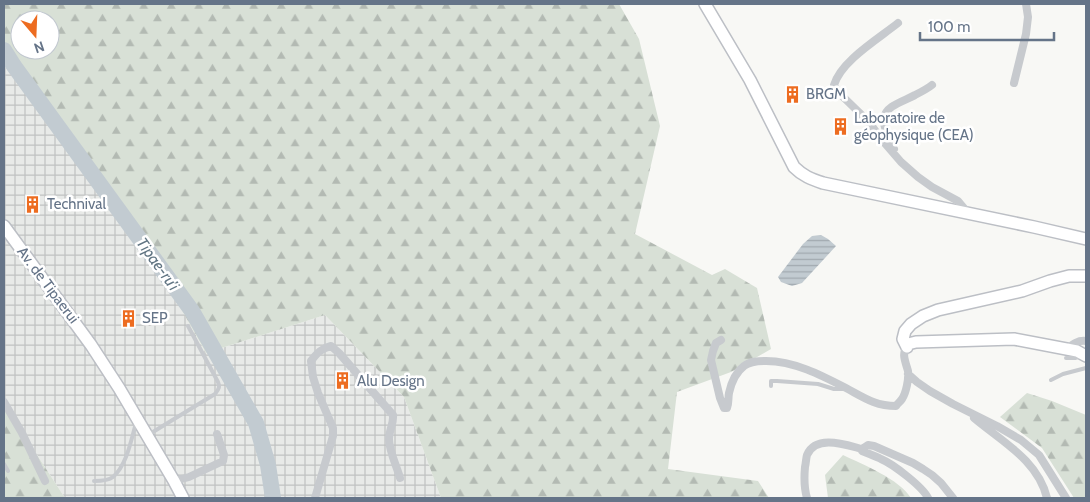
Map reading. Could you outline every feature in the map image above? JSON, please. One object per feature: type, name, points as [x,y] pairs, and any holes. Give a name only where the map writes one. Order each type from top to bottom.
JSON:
[{"type":"street","points":[[705,4],[750,80],[794,167],[809,179],[1086,239]]},
{"type":"street","points":[[1014,83],[1027,25],[1026,4]]},
{"type":"street","points":[[898,23],[857,55],[836,78],[834,86],[869,122],[901,162],[932,187],[958,201],[968,213]]},
{"type":"street","points":[[901,162],[885,128],[884,119],[886,112],[932,85]]},
{"type":"street","name":"Av. de Tipaerui","points":[[4,226],[92,345],[183,498]]},
{"type":"street","points":[[1069,276],[1086,283]]},
{"type":"street","points":[[906,347],[903,339],[905,331],[911,324],[923,316],[938,310],[1022,291],[1069,276],[1086,276]]},
{"type":"street","points":[[721,340],[716,343],[711,360],[724,408],[727,408],[736,375],[744,366],[761,360],[774,361],[805,369],[875,403],[896,406],[902,399],[906,388],[908,374],[904,351],[908,344],[916,342],[1014,340],[1067,354],[1077,351],[1085,356]]},
{"type":"street","points":[[1067,354],[1076,342],[1082,340],[1086,342]]},
{"type":"street","points":[[316,498],[334,428],[313,377],[312,361],[316,355],[331,346],[393,415],[394,420],[389,437],[400,478]]},
{"type":"street","points":[[908,374],[917,382],[1021,440],[1039,455],[1066,498]]},
{"type":"street","points":[[4,402],[22,433],[45,481]]},
{"type":"street","points":[[965,410],[1011,446],[1025,460],[1041,482],[1047,498]]},
{"type":"street","points":[[174,481],[189,477],[223,461],[224,455],[217,434]]},
{"type":"street","points":[[807,498],[804,488],[807,455],[813,448],[822,443],[831,442],[862,449],[862,451],[882,459],[920,488],[928,498]]},
{"type":"street","points":[[862,449],[868,445],[874,446],[913,463],[932,475],[953,498]]},
{"type":"street","points":[[1060,487],[1059,493],[1062,498]]},
{"type":"lane","points":[[147,435],[215,394],[219,387],[188,326]]},
{"type":"lane","points":[[1051,380],[1063,374],[1086,368]]},
{"type":"lane","points":[[771,386],[771,381],[778,381],[818,384],[834,389],[849,390]]},
{"type":"lane","points":[[94,481],[112,478],[123,465],[137,418]]},
{"type":"lane","points":[[4,464],[8,471]]},
{"type":"shaded area","points":[[4,65],[156,264],[206,353],[325,315],[404,397],[441,498],[65,498],[4,404]]},
{"type":"shaded area","points":[[821,235],[836,246],[802,283],[792,286],[781,282],[778,277],[803,244],[812,236]]},
{"type":"green space","points":[[4,4],[619,4],[639,39],[660,126],[635,234],[712,275],[725,269],[757,288],[771,349],[731,372],[677,392],[668,469],[758,481],[769,498],[441,498],[404,397],[325,315],[206,353],[156,264],[4,65]]},
{"type":"green space","points":[[1027,393],[1086,415],[1086,498],[1074,498],[1042,448],[1000,417]]},
{"type":"green space","points":[[4,404],[65,498],[4,498]]},
{"type":"green space","points":[[843,455],[890,479],[911,498],[828,498],[825,475]]},
{"type":"waterway","name":"Tipae-ru’i","points":[[4,50],[192,311],[256,423],[268,465],[273,498]]},
{"type":"place","name":"BRGM","points":[[792,94]]},
{"type":"place","name":"Laboratoire de géophysique (CEA)","points":[[840,127]]},
{"type":"place","name":"Technival","points":[[33,204]]},
{"type":"place","name":"SEP","points":[[128,318]]},
{"type":"place","name":"Alu Design","points":[[343,381]]}]
